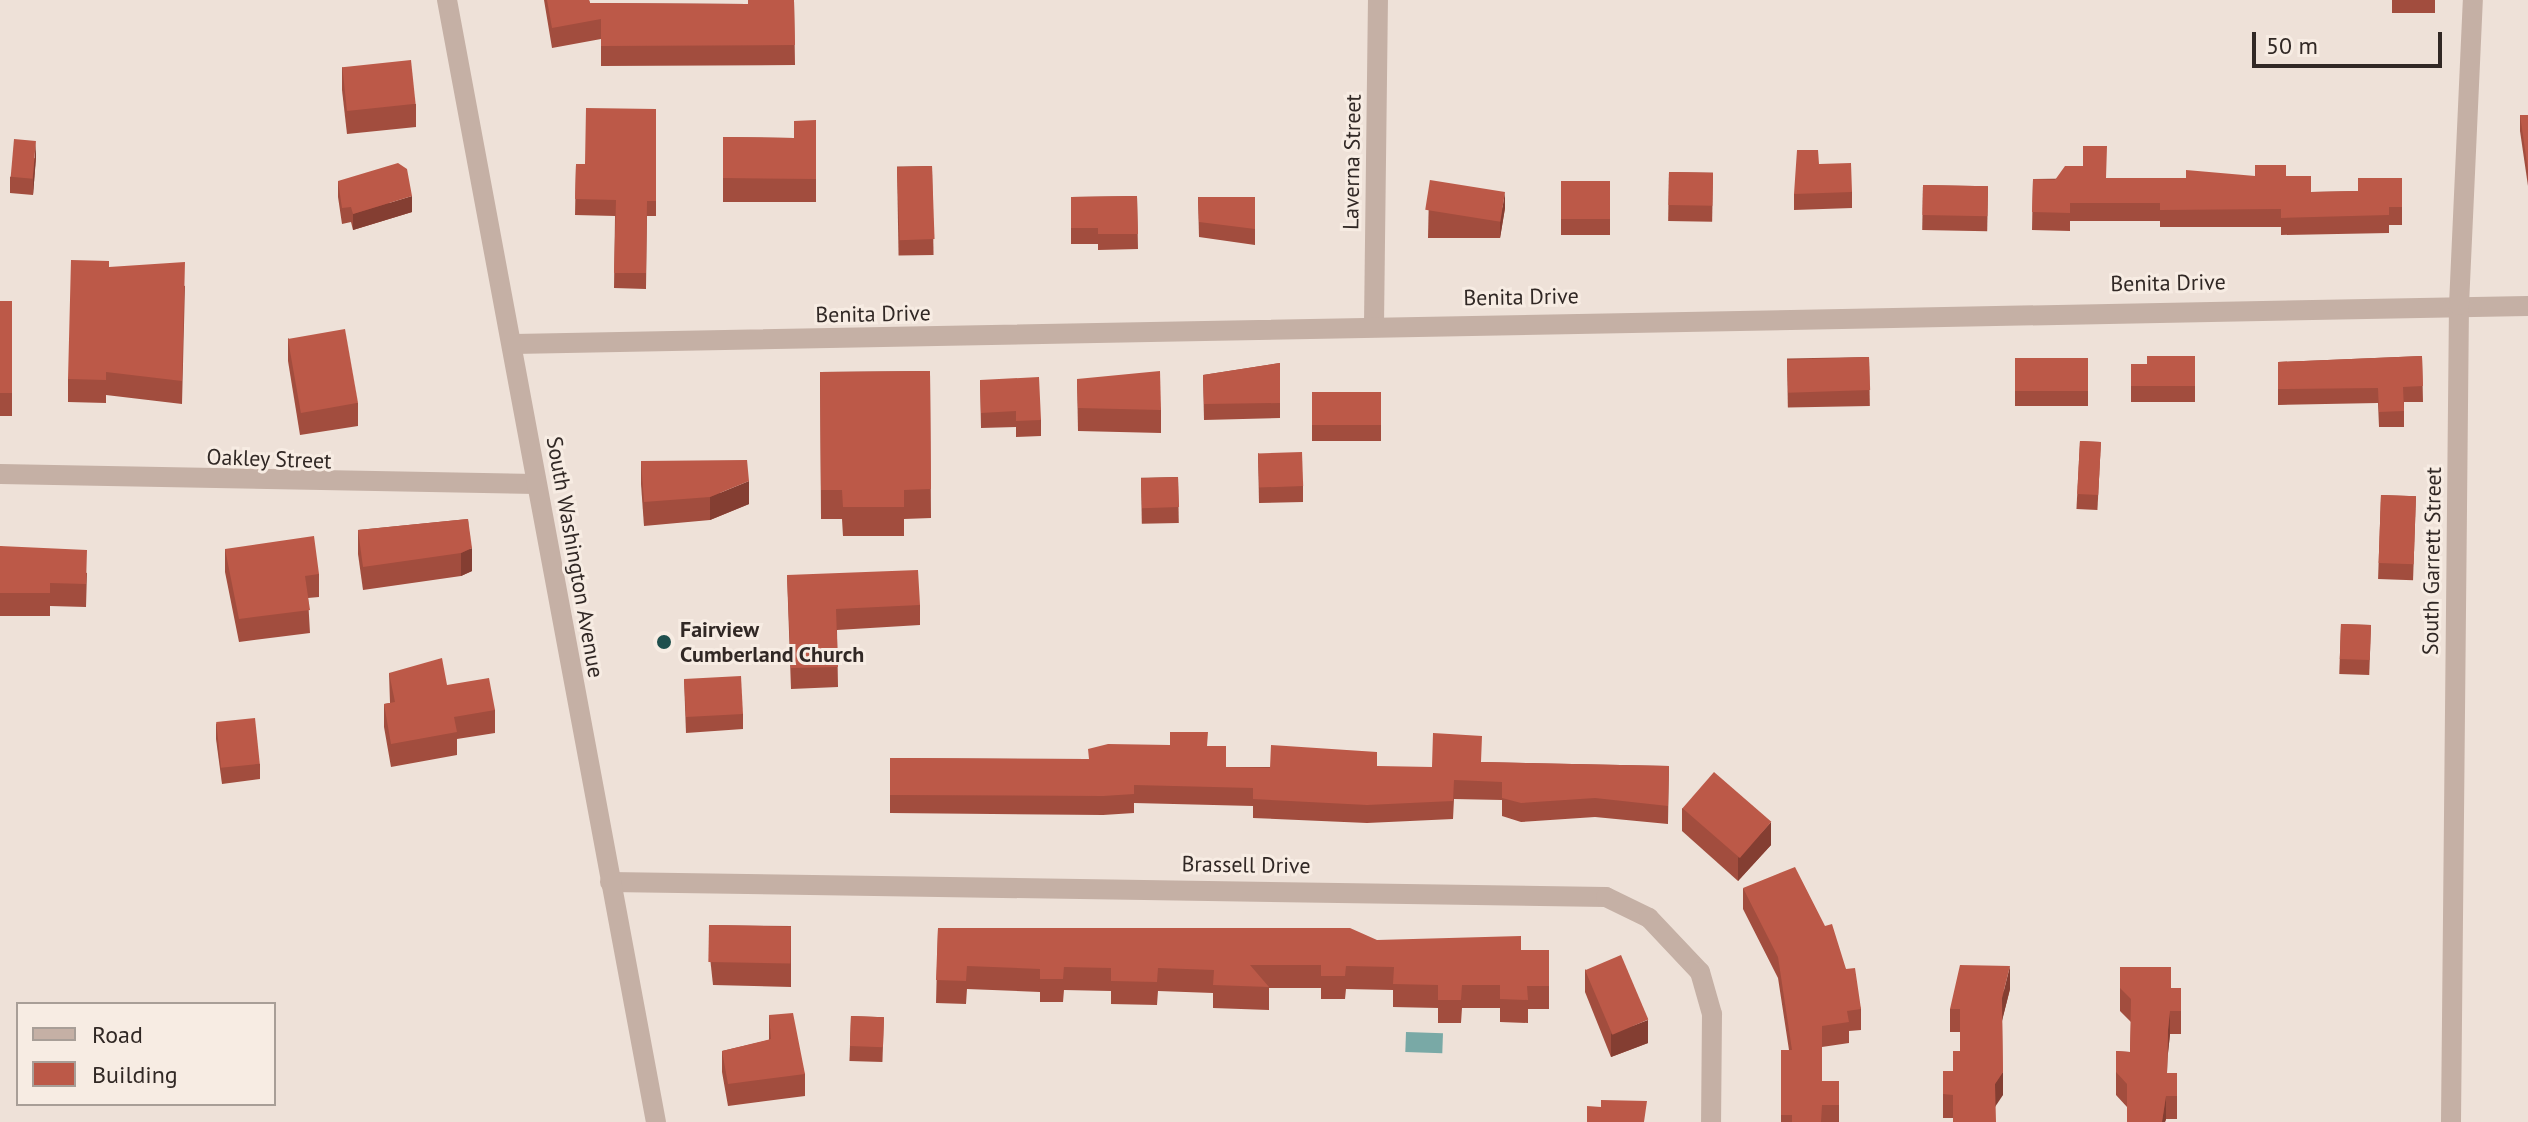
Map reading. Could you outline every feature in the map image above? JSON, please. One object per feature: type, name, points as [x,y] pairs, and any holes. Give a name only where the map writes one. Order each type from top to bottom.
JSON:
[{"type":"street","name":"South Washington Avenue","points":[[447,0],[514,344],[536,484],[656,1122]]},
{"type":"street","name":"Laverna Street","points":[[1374,324],[1378,0]]},
{"type":"street","name":"South Garrett Street","points":[[2451,1122],[2459,305],[2473,0]]},
{"type":"street","name":"Benita Drive","points":[[514,344],[1374,324],[2528,306]]},
{"type":"street","name":"Oakley Street","points":[[0,474],[536,484]]},
{"type":"street","name":"Brassell Drive","points":[[610,882],[1606,897],[1649,918],[1700,972],[1712,1014],[1711,1122]]},
{"type":"water","points":[[1406,1032],[1443,1033],[1442,1053],[1405,1052]]},
{"type":"building","points":[[547,0],[748,4],[748,0],[794,0],[795,45],[601,46],[601,19],[552,28]]},
{"type":"building","points":[[411,60],[416,104],[347,111],[342,67]]},
{"type":"building","points":[[586,108],[656,109],[656,201],[647,201],[646,273],[614,273],[616,200],[575,199],[576,164],[585,164]]},
{"type":"building","points":[[2520,115],[2528,115],[2528,170]]},
{"type":"building","points":[[816,120],[816,179],[723,178],[723,137],[794,138],[794,121]]},
{"type":"building","points":[[14,139],[36,141],[33,179],[11,177]]},
{"type":"building","points":[[2083,146],[2107,146],[2106,178],[2186,178],[2186,170],[2255,176],[2255,165],[2286,165],[2286,176],[2311,176],[2311,192],[2358,191],[2358,178],[2402,178],[2402,207],[2389,207],[2389,215],[2281,218],[2281,209],[2160,210],[2160,203],[2070,203],[2070,213],[2032,212],[2033,179],[2055,180],[2065,166],[2083,166]]},
{"type":"building","points":[[1797,150],[1818,150],[1819,164],[1851,163],[1852,192],[1794,194]]},
{"type":"building","points":[[398,163],[407,169],[412,196],[353,214],[351,207],[342,208],[338,181]]},
{"type":"building","points":[[932,166],[935,239],[900,240],[897,167]]},
{"type":"building","points":[[1669,172],[1713,173],[1712,206],[1668,205]]},
{"type":"building","points":[[1430,180],[1505,192],[1500,222],[1425,210]]},
{"type":"building","points":[[1561,181],[1610,181],[1610,219],[1561,219]]},
{"type":"building","points":[[1923,185],[1988,186],[1987,216],[1922,215]]},
{"type":"building","points":[[1137,196],[1138,234],[1098,234],[1098,228],[1071,228],[1071,197]]},
{"type":"building","points":[[1198,197],[1255,197],[1255,229],[1199,222]]},
{"type":"building","points":[[71,260],[109,261],[109,267],[185,262],[182,381],[106,372],[106,380],[68,379]]},
{"type":"building","points":[[0,301],[12,301],[12,393],[0,393]]},
{"type":"building","points":[[345,329],[358,403],[301,413],[288,339]]},
{"type":"building","points":[[2147,356],[2195,356],[2195,386],[2131,386],[2131,364],[2147,364]]},
{"type":"building","points":[[2422,356],[2423,386],[2403,387],[2404,411],[2379,412],[2378,388],[2278,389],[2278,362]]},
{"type":"building","points":[[1869,357],[1870,390],[1788,393],[1787,360]]},
{"type":"building","points":[[2015,358],[2088,358],[2088,391],[2015,391]]},
{"type":"building","points":[[1280,363],[1280,403],[1204,404],[1203,375]]},
{"type":"building","points":[[930,371],[931,489],[904,490],[904,507],[843,507],[842,490],[821,490],[820,372]]},
{"type":"building","points":[[1160,371],[1161,410],[1078,408],[1077,379]]},
{"type":"building","points":[[1039,377],[1041,420],[1016,421],[1016,411],[981,413],[980,380]]},
{"type":"building","points":[[1312,392],[1381,392],[1381,425],[1312,425]]},
{"type":"building","points":[[2080,441],[2101,442],[2098,495],[2077,494]]},
{"type":"building","points":[[1302,452],[1303,486],[1259,488],[1258,454]]},
{"type":"building","points":[[747,460],[749,481],[710,497],[644,502],[641,461]]},
{"type":"building","points":[[1178,477],[1179,507],[1142,508],[1141,478]]},
{"type":"building","points":[[2381,495],[2416,496],[2414,564],[2379,563]]},
{"type":"building","points":[[468,519],[472,548],[461,553],[363,567],[358,530]]},
{"type":"building","points":[[314,536],[319,574],[305,576],[310,610],[239,619],[225,549]]},
{"type":"building","points":[[0,546],[87,550],[86,584],[50,583],[50,593],[0,593]]},
{"type":"building","points":[[918,570],[920,605],[836,609],[838,667],[791,668],[787,575]]},
{"type":"building","points":[[2341,624],[2371,625],[2370,660],[2340,659]]},
{"type":"building","points":[[442,658],[447,685],[489,678],[495,710],[454,717],[457,732],[391,744],[384,704],[395,702],[389,673]]},
{"type":"building","points":[[741,676],[743,714],[686,717],[684,679]]},
{"type":"building","points":[[255,718],[260,764],[221,768],[216,722]]},
{"type":"building","points":[[1170,732],[1208,732],[1207,746],[1226,746],[1226,767],[1270,768],[1271,745],[1377,752],[1377,766],[1432,767],[1433,733],[1482,736],[1481,762],[1669,766],[1668,806],[1595,798],[1521,803],[1502,798],[1502,782],[1454,780],[1453,801],[1367,805],[1253,799],[1253,788],[1134,785],[1134,794],[1103,796],[890,795],[890,758],[1089,759],[1088,749],[1108,744],[1170,745]]},
{"type":"building","points":[[1714,772],[1771,822],[1740,858],[1683,808]]},
{"type":"building","points":[[1795,867],[1825,926],[1832,924],[1846,969],[1855,968],[1861,1009],[1847,1011],[1849,1022],[1822,1026],[1822,1081],[1839,1081],[1839,1105],[1822,1105],[1821,1122],[1792,1122],[1792,1115],[1781,1115],[1781,1050],[1792,1050],[1778,957],[1743,888]]},
{"type":"building","points":[[709,925],[791,926],[790,963],[708,962]]},
{"type":"building","points":[[938,928],[1350,928],[1377,940],[1521,936],[1521,950],[1549,950],[1549,986],[1527,986],[1528,1000],[1500,999],[1500,985],[1462,985],[1461,1000],[1438,1000],[1438,985],[1393,984],[1394,967],[1346,966],[1345,976],[1321,976],[1321,965],[1250,965],[1269,987],[1213,985],[1214,970],[1158,968],[1157,982],[1111,981],[1111,968],[1064,967],[1063,979],[1040,979],[1040,969],[967,966],[966,981],[936,980]]},
{"type":"building","points":[[1621,955],[1648,1019],[1612,1035],[1585,970]]},
{"type":"building","points":[[1960,965],[2010,966],[2002,998],[2003,1072],[1995,1084],[1996,1122],[1953,1122],[1953,1095],[1943,1094],[1943,1071],[1953,1071],[1953,1051],[1960,1051],[1960,1009],[1950,1009]]},
{"type":"building","points":[[2120,967],[2171,967],[2171,988],[2181,988],[2181,1011],[2170,1011],[2168,1030],[2167,1073],[2177,1073],[2177,1096],[2166,1096],[2162,1122],[2127,1122],[2127,1084],[2116,1072],[2116,1051],[2130,1052],[2131,999],[2120,988]]},
{"type":"building","points":[[793,1013],[805,1074],[728,1084],[722,1051],[771,1039],[769,1015]]},
{"type":"building","points":[[851,1016],[884,1017],[883,1047],[850,1046]]},
{"type":"building","points":[[1601,1100],[1647,1101],[1644,1122],[1587,1122],[1587,1106],[1601,1107]]},
{"type":"place","name":"Fairview Cumberland Church","points":[[664,642]]}]
